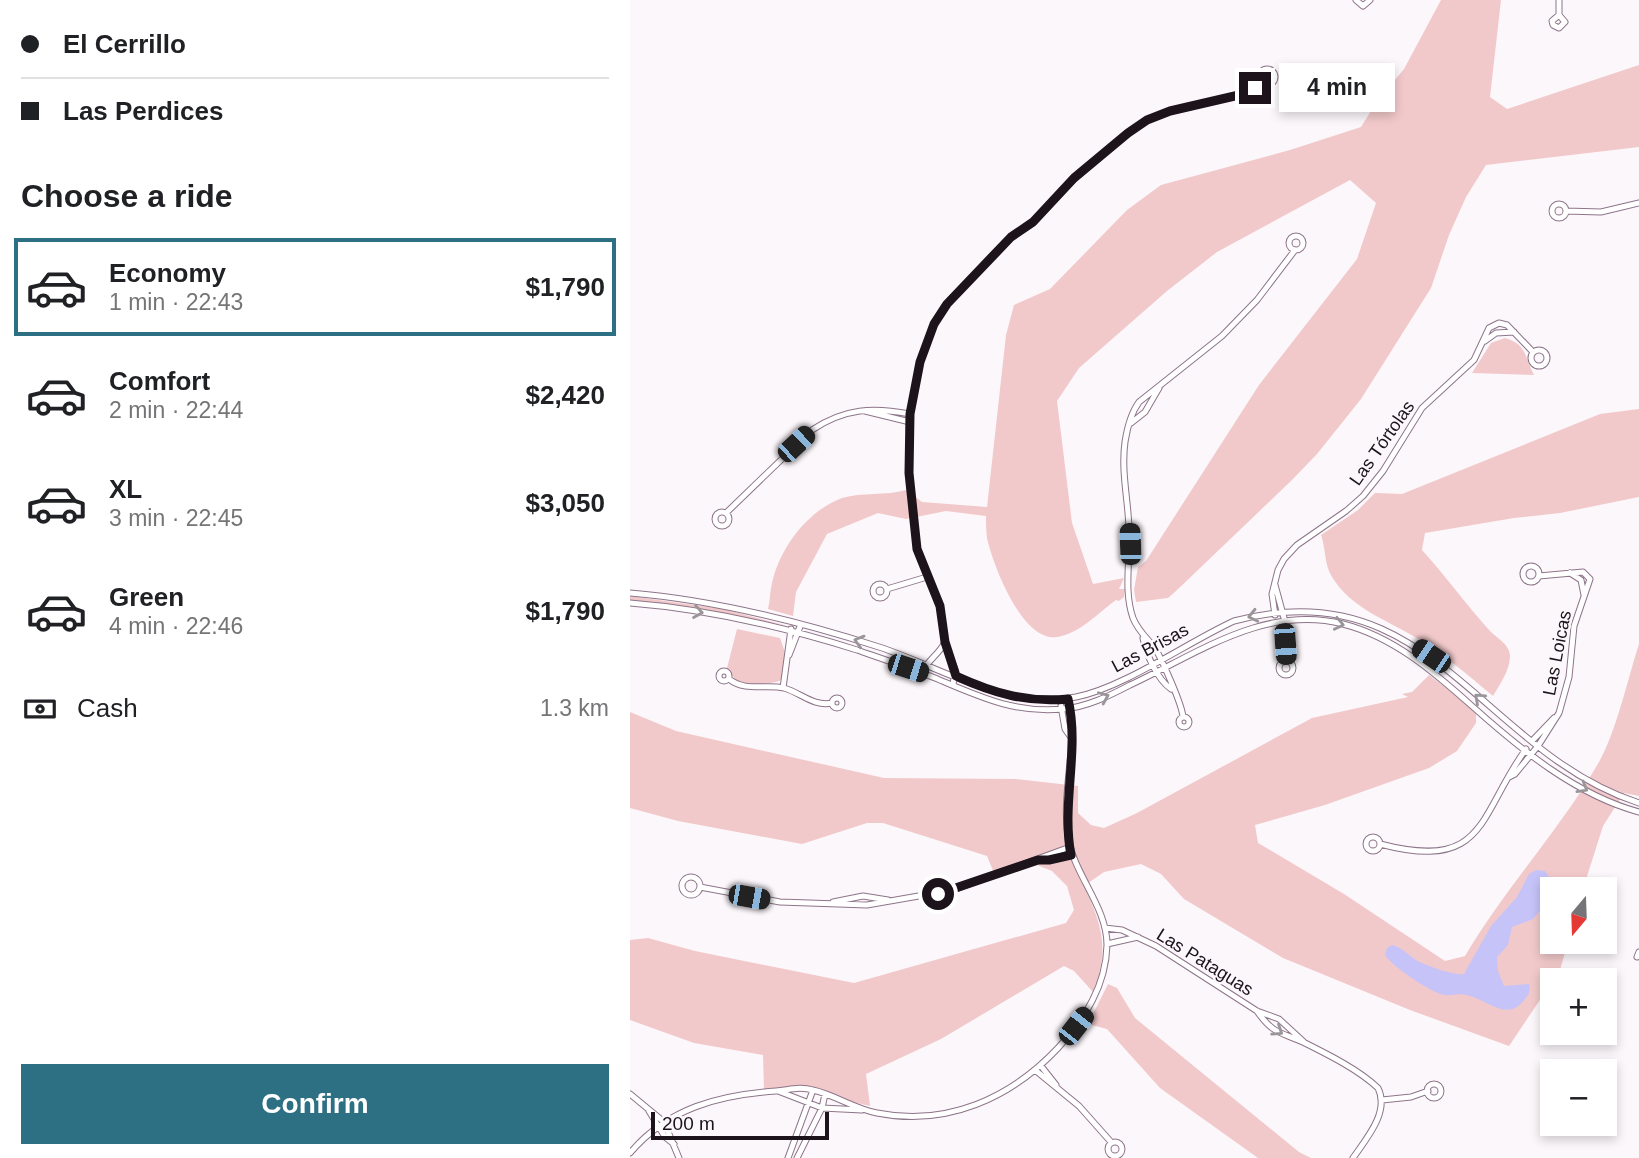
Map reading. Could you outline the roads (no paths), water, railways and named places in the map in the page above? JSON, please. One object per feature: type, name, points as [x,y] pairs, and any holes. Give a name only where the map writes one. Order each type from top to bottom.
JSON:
[{"type":"street","points":[[1356,0],[1362,6],[1370,0]]},
{"type":"street","points":[[1559,0],[1559,15]]},
{"type":"street","points":[[953,685],[956,676],[945,642],[940,606],[917,549],[909,473],[910,414],[920,362],[934,324],[947,304],[1011,237],[1048,209],[1074,178],[1147,120],[1183,107],[1239,95],[1262,82]]},
{"type":"street","points":[[1566,211],[1601,212],[1639,203]]},
{"type":"street","points":[[1171,689],[1145,648],[1133,616],[1128,591],[1130,535],[1124,461],[1125,441],[1133,412],[1139,402],[1229,330],[1274,280],[1295,250]]},
{"type":"street","name":"Las Tórtolas","points":[[1281,621],[1274,612],[1272,594],[1281,563],[1297,545],[1346,511],[1369,489],[1422,408],[1469,366],[1483,343],[1496,333],[1516,332],[1533,352]]},
{"type":"street","points":[[1130,424],[1145,412],[1159,388]]},
{"type":"street","points":[[726,513],[812,430],[839,416],[877,408],[910,414]]},
{"type":"street","points":[[865,411],[910,422]]},
{"type":"street","name":"Las Loicas","points":[[1509,777],[1532,755],[1553,727],[1559,713],[1569,677],[1574,626],[1584,597],[1581,580],[1570,573],[1539,576]]},
{"type":"street","points":[[887,589],[927,577]]},
{"type":"street","name":"Las Tórtolas","points":[[1275,584],[1282,611],[1286,661]]},
{"type":"street","name":"Las Brisas","points":[[630,593],[695,601],[801,624],[926,663],[998,695],[1060,700],[1088,695],[1234,621],[1282,611],[1322,612],[1362,620],[1383,628],[1431,656],[1561,764],[1596,785],[1639,803]]},
{"type":"street","name":"Las Brisas","points":[[630,603],[728,617],[790,631],[922,673],[1000,705],[1062,709],[1093,702],[1232,635],[1281,621],[1316,620],[1342,624],[1370,633],[1425,665],[1532,755],[1599,797],[1639,812]]},
{"type":"street","points":[[783,688],[792,622]]},
{"type":"street","points":[[789,655],[801,624]]},
{"type":"street","points":[[1143,637],[1161,659],[1183,717]]},
{"type":"street","points":[[922,673],[926,663],[939,653],[945,642]]},
{"type":"street","points":[[1425,665],[1431,656]]},
{"type":"street","points":[[729,679],[739,685],[783,688],[819,703],[832,703]]},
{"type":"street","points":[[778,1091],[821,1108],[866,1110],[905,1117],[948,1114],[986,1102],[1041,1066],[1067,1038],[1099,991],[1107,944],[1105,928],[1071,855],[1066,818],[1070,774],[1068,699]]},
{"type":"street","points":[[1060,700],[1065,729],[1070,737]]},
{"type":"street","name":"Las Loicas","points":[[1380,844],[1431,850],[1460,845],[1482,826],[1525,749],[1559,713]]},
{"type":"street","points":[[700,887],[780,902],[830,903],[863,896],[888,900],[923,897],[953,890],[1070,847]]},
{"type":"street","points":[[1038,860],[1071,855]]},
{"type":"street","name":"Las Pataguas","points":[[1105,928],[1122,930],[1138,937],[1257,1011],[1279,1019],[1304,1042],[1375,1085],[1382,1100]]},
{"type":"street","name":"Las Pataguas","points":[[1107,944],[1138,937]]},
{"type":"street","name":"Las Pataguas","points":[[1257,1011],[1282,1035],[1304,1042]]},
{"type":"street","points":[[1041,1066],[1056,1086]]},
{"type":"street","points":[[1035,1070],[1079,1106],[1111,1142]]},
{"type":"street","points":[[630,1153],[664,1122],[714,1099],[743,1093],[778,1091],[793,1087],[813,1090],[866,1110]]},
{"type":"street","points":[[788,1158],[813,1090]]},
{"type":"street","points":[[1353,1158],[1376,1123],[1382,1100],[1411,1097],[1427,1091]]},
{"type":"street","points":[[630,1094],[664,1122],[679,1158]]},
{"type":"street","points":[[797,1158],[825,1094]]},
{"type":"street","points":[[647,1108],[658,1127],[674,1144]]},
{"type":"water","points":[[1536,870],[1545,871],[1549,877],[1540,877],[1540,911],[1533,919],[1512,927],[1508,945],[1497,957],[1498,971],[1504,986],[1529,984],[1529,994],[1518,1006],[1504,1010],[1474,997],[1438,993],[1403,972],[1385,955],[1387,948],[1392,945],[1426,965],[1464,974],[1491,926],[1517,897],[1529,874]]}]
